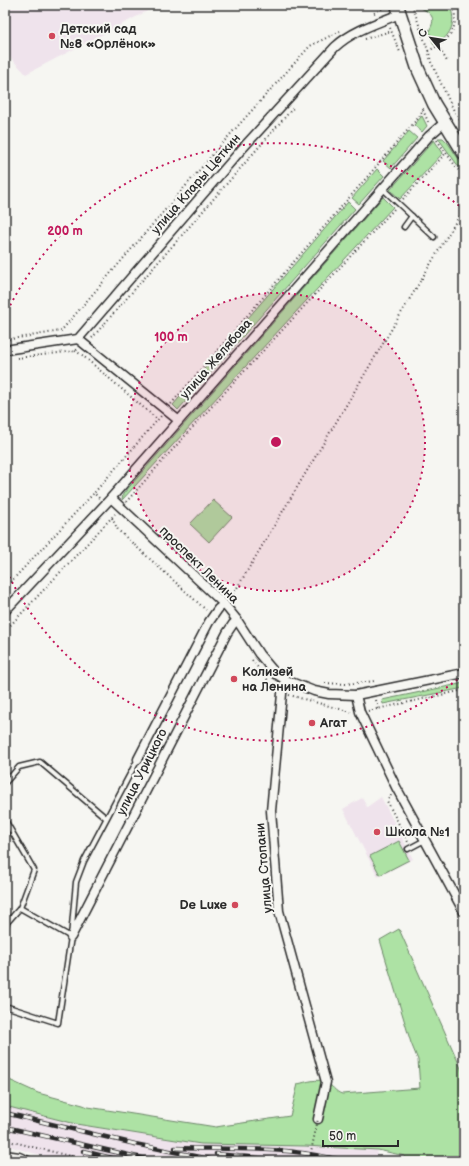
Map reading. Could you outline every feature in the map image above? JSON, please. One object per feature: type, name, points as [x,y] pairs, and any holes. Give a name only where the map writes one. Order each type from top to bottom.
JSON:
[{"type":"main road","points":[[390,7],[434,104],[464,153]]},
{"type":"street","name":"улица Клары Цеткин","points":[[78,339],[241,150],[335,47],[390,7]]},
{"type":"street","name":"улица Желябова","points":[[5,611],[110,498],[429,136],[445,122]]},
{"type":"street","points":[[5,350],[78,339],[178,420]]},
{"type":"street","name":"проспект Ленина","points":[[110,498],[224,604],[237,620],[268,666],[276,674],[286,680],[314,691],[329,694],[356,695],[464,673]]},
{"type":"street","name":"улица Урицкого","points":[[138,759],[209,622],[218,609],[224,604]]},
{"type":"street","name":"улица Урицкого","points":[[71,937],[230,627],[237,620]]},
{"type":"street","name":"улица Стопани","points":[[286,680],[282,694],[272,811],[279,912],[326,1082],[318,1119]]},
{"type":"street","points":[[356,695],[362,716],[396,787],[464,912]]},
{"type":"street","points":[[5,1155],[19,1157],[28,1161]]},
{"type":"lane","points":[[382,189],[434,237]]},
{"type":"lane","points":[[404,227],[412,216]]},
{"type":"lane","points":[[5,1006],[58,1023],[71,937],[76,882],[84,861],[138,759]]},
{"type":"lane","points":[[5,782],[18,767],[40,762],[106,818]]},
{"type":"lane","points":[[5,818],[34,870],[20,908],[5,925]]},
{"type":"lane","points":[[409,848],[425,840]]},
{"type":"lane","points":[[20,908],[71,937]]},
{"type":"path","points":[[412,5],[431,62],[455,113],[464,126]]},
{"type":"path","points":[[428,51],[446,40],[453,31],[455,21],[452,6],[456,5]]},
{"type":"path","points":[[369,16],[390,7]]},
{"type":"path","points":[[390,28],[402,58]]},
{"type":"path","points":[[5,340],[61,331],[227,138],[310,46],[343,29]]},
{"type":"path","points":[[438,46],[448,63]]},
{"type":"path","points":[[422,106],[430,125]]},
{"type":"path","points":[[170,405],[419,117],[423,110]]},
{"type":"path","points":[[436,139],[464,178]]},
{"type":"path","points":[[124,504],[446,153]]},
{"type":"path","points":[[231,598],[458,218],[464,215]]},
{"type":"path","points":[[75,351],[82,355],[158,420]]},
{"type":"path","points":[[5,588],[94,493],[163,414]]},
{"type":"path","points":[[94,493],[100,499]]},
{"type":"path","points":[[5,631],[119,510]]},
{"type":"path","points":[[112,518],[118,530],[207,611]]},
{"type":"path","points":[[322,683],[346,684],[380,680]]},
{"type":"path","points":[[367,711],[464,690]]},
{"type":"path","points":[[288,695],[355,713]]},
{"type":"path","points":[[376,698],[378,709]]},
{"type":"path","points":[[387,801],[392,815],[409,848]]},
{"type":"path","points":[[310,1161],[318,1119]]},
{"type":"path","points":[[5,1140],[90,1161]]},
{"type":"path","points":[[299,1157],[316,1161]]},
{"type":"shaded area","name":"Детский сад №8 «Орлёнок»","points":[[5,5],[159,5],[26,74],[5,52]]},
{"type":"shaded area","name":"Школа №1","points":[[381,797],[413,859],[378,877],[343,809],[362,798],[367,807]]},
{"type":"shaded area","points":[[5,1106],[76,1124],[201,1144],[305,1146],[378,1150],[375,1161],[61,1161],[5,1145]]},
{"type":"green space","points":[[420,5],[449,5],[452,11],[453,17],[451,29],[440,42],[434,45],[429,31],[433,20],[432,17],[428,12],[421,8]]},
{"type":"green space","points":[[422,116],[427,126],[422,132],[414,125]]},
{"type":"green space","points":[[409,131],[417,138],[391,168],[383,161]]},
{"type":"green space","points":[[438,138],[443,138],[448,143],[464,167],[464,174]]},
{"type":"green space","points":[[434,140],[443,153],[400,199],[390,190]]},
{"type":"green space","points":[[377,169],[384,176],[359,204],[352,198]]},
{"type":"green space","points":[[383,197],[393,207],[122,500],[123,494]]},
{"type":"green space","points":[[348,202],[355,209],[178,410],[173,405]]},
{"type":"green space","points":[[213,500],[232,517],[209,542],[190,524]]},
{"type":"green space","points":[[464,683],[464,688],[383,704],[382,700]]},
{"type":"green space","points":[[399,841],[409,860],[380,875],[370,856]]},
{"type":"green space","points":[[399,929],[464,1075],[464,1161],[404,1161],[405,1156],[378,1150],[305,1146],[201,1144],[76,1124],[5,1106],[5,1078],[38,1093],[88,1107],[216,1127],[290,1116],[298,1084],[308,1081],[319,1080],[326,1082],[337,1092],[342,1094],[420,1088],[418,1060],[411,1043],[380,940]]},
{"type":"railway","points":[[5,1113],[135,1144],[219,1161]]},
{"type":"railway","points":[[5,1127],[155,1161]]},
{"type":"railway","points":[[175,1148],[286,1151],[347,1161]]},
{"type":"railway","points":[[83,1151],[124,1161]]},
{"type":"railway","points":[[216,1154],[278,1161]]},
{"type":"place","name":"Детский сад №8 «Орлёнок»","points":[[52,36]]},
{"type":"place","name":"Колизей на Ленина","points":[[234,679]]},
{"type":"place","name":"Агат","points":[[312,723]]},
{"type":"place","name":"Школа №1","points":[[377,832]]},
{"type":"place","name":"De Luxe","points":[[235,905]]}]
